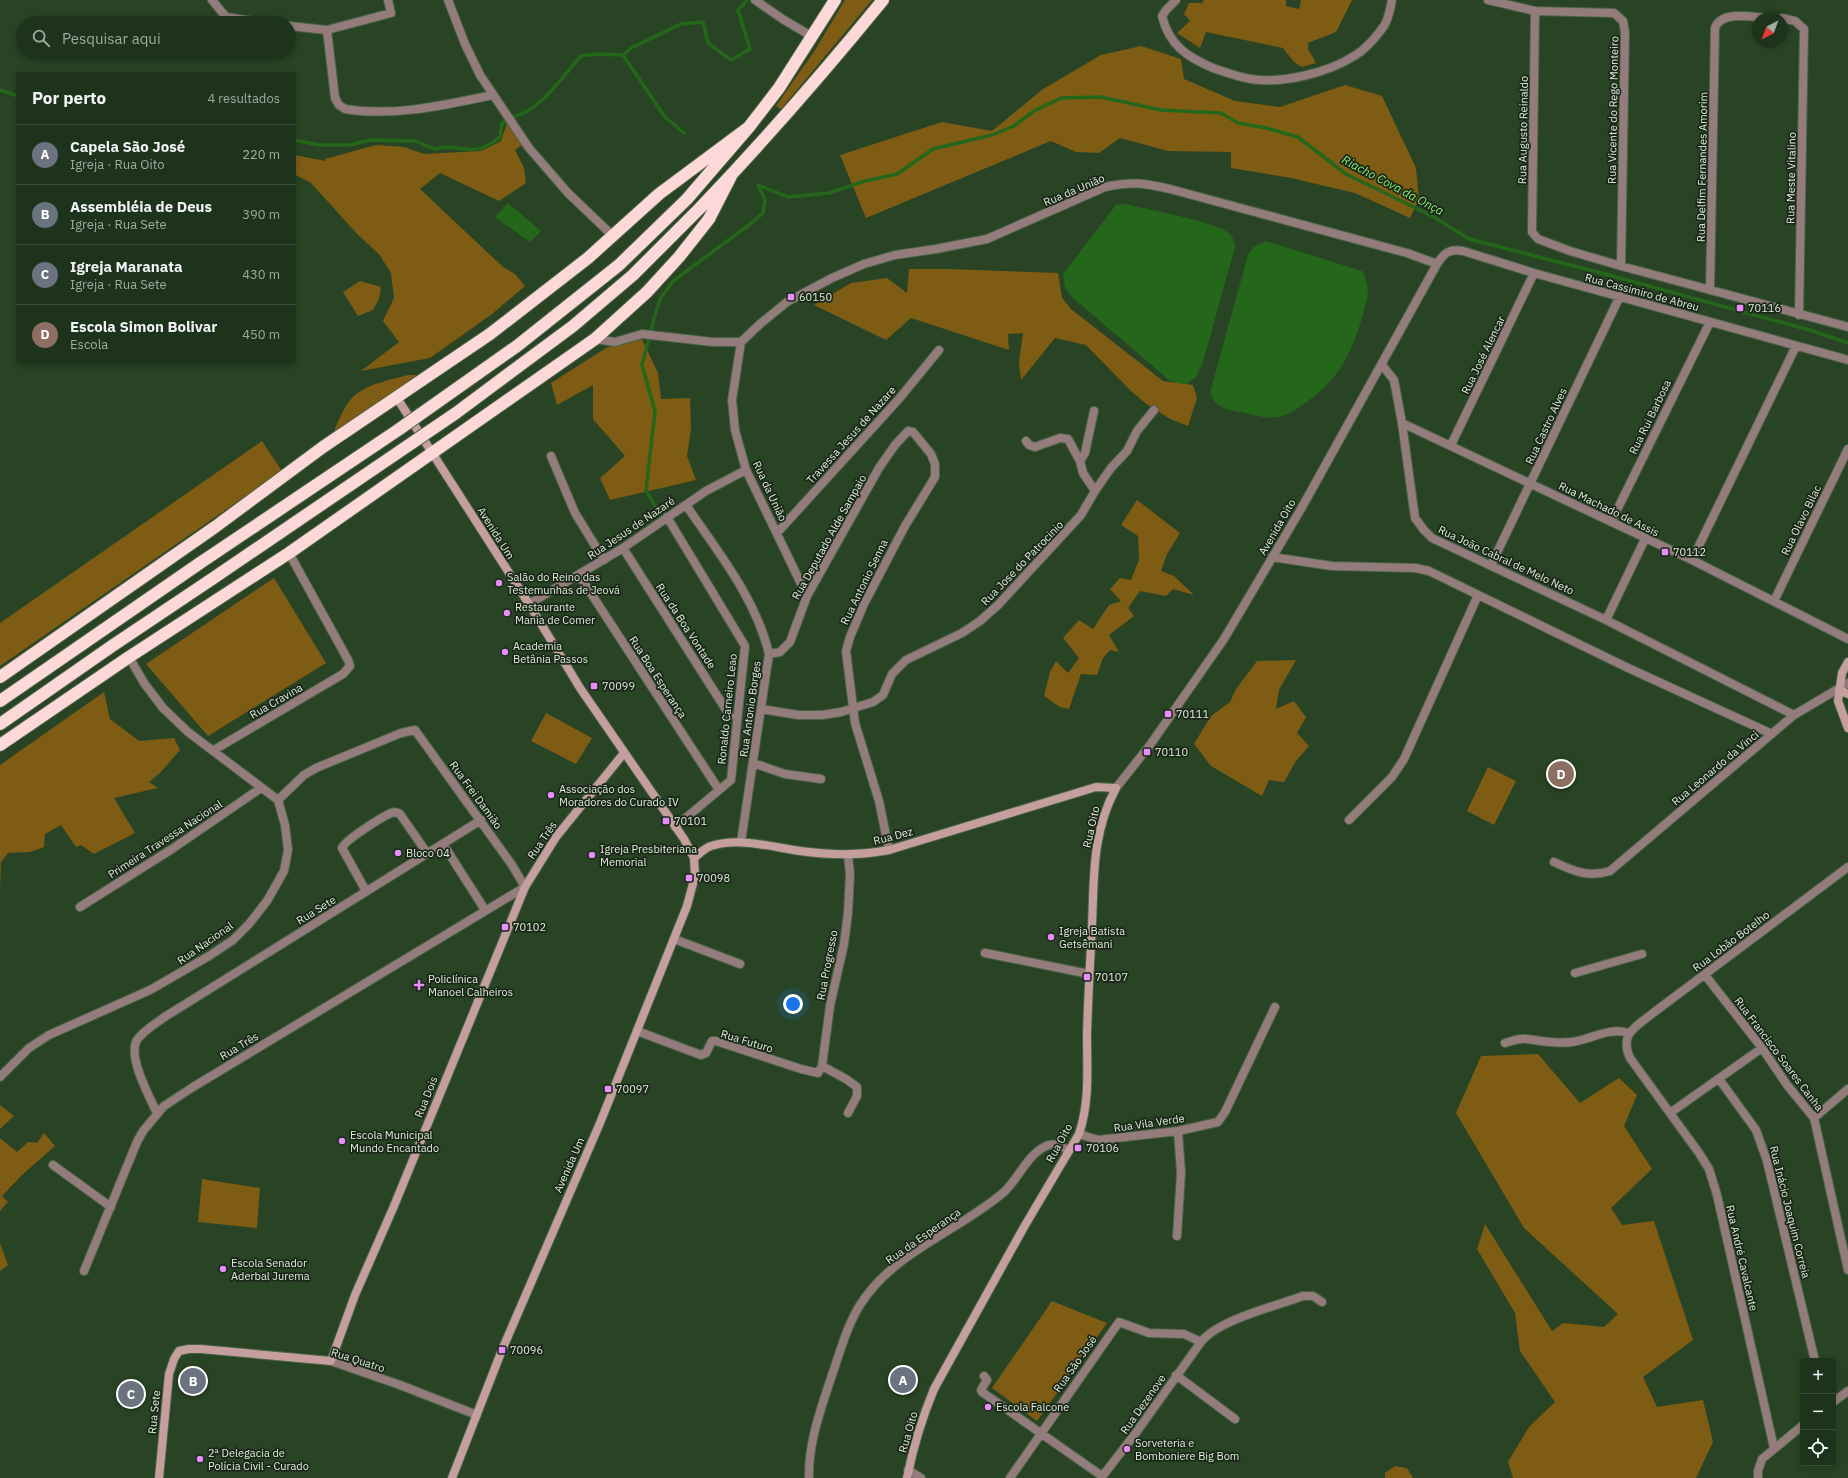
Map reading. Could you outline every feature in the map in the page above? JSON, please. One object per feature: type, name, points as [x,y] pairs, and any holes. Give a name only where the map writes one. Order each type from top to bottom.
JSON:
[{"type":"highway","points":[[0,701],[200,563],[398,430],[560,314],[619,265],[687,199],[749,126],[778,88],[836,0]]},
{"type":"highway","points":[[0,724],[112,646],[456,413],[573,326],[633,275],[731,176],[844,47],[883,0]]},
{"type":"highway","points":[[0,677],[215,527],[324,447],[490,334],[560,282],[614,237],[659,194],[749,126]]},
{"type":"highway","points":[[0,745],[129,657],[289,553],[595,339],[647,292],[679,257],[709,219],[731,176]]},
{"type":"street","points":[[212,0],[225,16]]},
{"type":"street","points":[[296,27],[327,30],[391,13],[388,0]]},
{"type":"street","points":[[448,0],[465,44],[480,75],[536,157],[568,192],[614,237]]},
{"type":"street","points":[[756,0],[784,20],[813,37]]},
{"type":"street","points":[[1176,0],[1162,16],[1164,26],[1176,46],[1187,55],[1200,62],[1229,74],[1252,80],[1272,80],[1300,76],[1338,65],[1356,55],[1384,25],[1392,0]]},
{"type":"street","name":"Rua Vicente do Rego Monteiro","points":[[1488,0],[1535,11],[1614,13],[1623,21],[1625,32],[1621,266]]},
{"type":"street","name":"Rua Augusto Reinaldo","points":[[1535,11],[1532,232],[1538,239],[1546,243]]},
{"type":"street","name":"Rua Delfim Fernandes Amorim","points":[[1710,290],[1715,28],[1717,22],[1721,18],[1752,18]]},
{"type":"street","name":"Rua Meste Vitalino","points":[[1788,19],[1796,21],[1804,29],[1805,42],[1800,315]]},
{"type":"street","points":[[327,30],[335,98],[338,105],[345,109],[397,111],[428,108],[493,95]]},
{"type":"street","name":"Rua da União","points":[[807,596],[746,470],[735,430],[732,400],[741,342],[787,302],[824,281],[858,266],[895,254],[943,248],[987,239],[1105,187],[1125,182],[1147,183],[1170,189],[1407,253],[1437,264]]},
{"type":"street","name":"Rua Cassimiro de Abreu","points":[[1546,243],[1621,266],[1848,327]]},
{"type":"street","name":"Rua Cassimiro de Abreu","points":[[1437,264],[1445,253],[1457,250],[1534,274],[1620,296],[1848,360]]},
{"type":"street","name":"Avenida Oito","points":[[1116,788],[1150,745],[1210,661],[1272,557],[1382,365],[1437,264]]},
{"type":"street","name":"Rua José Alencar","points":[[1451,446],[1534,274]]},
{"type":"street","name":"Rua Castro Alves","points":[[1491,565],[1620,296]]},
{"type":"street","name":"Rua Rui Barbosa","points":[[1611,522],[1710,322]]},
{"type":"street","points":[[595,339],[615,342],[642,334],[713,342],[741,342]]},
{"type":"street","points":[[1692,560],[1796,346]]},
{"type":"street","name":"Travessa Jesus de Nazare","points":[[777,533],[898,400],[939,350]]},
{"type":"street","name":"Rua João Cabral de Melo Neto","points":[[1382,365],[1394,380],[1402,423],[1415,518],[1432,538],[1606,620],[1794,715]]},
{"type":"street","name":"Avenida Um","points":[[397,398],[529,604],[580,688],[684,839],[694,858],[695,876],[691,894],[674,939],[600,1123],[502,1350],[452,1478]]},
{"type":"street","name":"Rua Jose do Patrocinio","points":[[761,709],[798,715],[829,714],[879,699],[885,692],[892,674],[899,665],[906,660],[962,633],[980,621],[998,605],[1081,515],[1095,491],[1111,468],[1127,451],[1137,431],[1154,410]]},
{"type":"street","points":[[1080,461],[1085,453],[1094,411]]},
{"type":"street","name":"Rua Machado de Assis","points":[[1402,423],[1692,560],[1848,638]]},
{"type":"street","name":"Rua Deputado Alde Sampaio","points":[[769,654],[780,652],[790,642],[807,596],[882,463],[906,432],[913,432]]},
{"type":"street","name":"Rua Antonio Senna","points":[[889,850],[879,801],[864,755],[852,708],[846,651],[850,637],[864,604],[905,526],[935,477],[935,464],[931,454],[913,432]]},
{"type":"street","points":[[1026,441],[1029,445],[1035,447],[1060,438],[1068,439],[1080,461],[1083,473],[1095,491]]},
{"type":"street","name":"Rua Olavo Bilac","points":[[1774,601],[1848,449]]},
{"type":"street","points":[[551,456],[575,513],[604,560]]},
{"type":"street","name":"Rua Jesus de Nazaré","points":[[529,604],[623,548],[706,491],[746,470]]},
{"type":"street","name":"Rua Antonio Borges","points":[[686,505],[749,601],[765,638],[769,654],[741,842]]},
{"type":"street","name":"Ronaldo Carneiro Leao","points":[[667,517],[745,646],[731,780],[675,826]]},
{"type":"street","points":[[1606,620],[1645,538]]},
{"type":"street","name":"Rua da Boa Vontade","points":[[623,548],[730,716]]},
{"type":"street","name":"Rua Cravina","points":[[214,750],[343,674],[350,666],[289,553]]},
{"type":"street","points":[[1272,557],[1332,566],[1422,569],[1626,667],[1772,734]]},
{"type":"street","name":"Rua Boa Esperança","points":[[579,575],[719,790]]},
{"type":"street","points":[[1349,820],[1392,777],[1404,759],[1478,595]]},
{"type":"street","points":[[129,657],[144,683],[163,708],[188,732],[214,750],[278,800]]},
{"type":"street","points":[[1848,662],[1842,673],[1838,701],[1848,728]]},
{"type":"street","name":"Rua Leonardo da Vinci","points":[[1554,862],[1577,872],[1592,875],[1610,871],[1794,715],[1839,690],[1848,683]]},
{"type":"street","points":[[1839,690],[1848,694]]},
{"type":"street","name":"Rua Frei Damião","points":[[278,800],[304,775],[316,768],[411,730],[418,733],[512,864],[525,887]]},
{"type":"street","name":"Rua Três","points":[[84,1271],[137,1142],[157,1113],[164,1106],[193,1086],[525,887],[556,837],[624,753]]},
{"type":"street","points":[[753,763],[785,774],[821,779]]},
{"type":"street","name":"Rua Dez","points":[[694,858],[710,846],[741,842],[800,851],[848,855],[889,850],[1096,787],[1116,788]]},
{"type":"street","name":"Primeira Travessa Nacional","points":[[80,907],[172,849],[261,788]]},
{"type":"street","name":"Rua Oito","points":[[908,1474],[926,1409],[934,1389],[1024,1227],[1079,1134],[1087,1100],[1089,974],[1094,865],[1100,825],[1106,806],[1116,788]]},
{"type":"street","name":"Rua Nacional","points":[[0,1077],[28,1048],[49,1035],[75,1022],[118,1005],[172,978],[233,940],[249,924],[268,901],[284,871],[288,850],[285,825],[278,800]]},
{"type":"street","points":[[366,891],[342,848],[347,842],[380,819],[390,813],[400,814],[427,854]]},
{"type":"street","name":"Rua Sete","points":[[157,1113],[143,1082],[134,1049],[136,1041],[143,1033],[163,1018],[481,820]]},
{"type":"street","points":[[442,844],[485,910]]},
{"type":"street","name":"Rua Progresso","points":[[822,1066],[830,1006],[844,944],[848,913],[850,874],[848,855]]},
{"type":"street","name":"Rua Lobão Botelho","points":[[1629,1034],[1848,867]]},
{"type":"street","name":"Rua Dois","points":[[331,1361],[354,1295],[394,1206],[525,887]]},
{"type":"street","points":[[674,939],[740,964]]},
{"type":"street","points":[[985,953],[1089,974]]},
{"type":"street","points":[[1575,973],[1642,954]]},
{"type":"street","name":"Rua Francisco Soares Canha","points":[[1705,975],[1762,1048],[1787,1085],[1814,1118],[1848,1270]]},
{"type":"street","name":"Rua Vila Verde","points":[[1079,1134],[1098,1140],[1214,1124],[1222,1118],[1275,1007]]},
{"type":"street","points":[[1505,1043],[1526,1039],[1549,1043],[1574,1042],[1606,1031],[1615,1030],[1629,1034]]},
{"type":"street","name":"Rua Futuro","points":[[637,1031],[701,1055],[706,1053],[712,1042],[716,1041],[814,1073],[818,1073],[822,1066]]},
{"type":"street","name":"Rua André Cavalcante","points":[[1629,1034],[1626,1041],[1628,1054],[1705,1161],[1712,1178],[1774,1448]]},
{"type":"street","points":[[1670,1113],[1719,1080],[1762,1048]]},
{"type":"street","points":[[822,1066],[846,1079],[856,1087],[857,1096],[848,1113]]},
{"type":"street","name":"Rua Inácio Joaquim Correia","points":[[1719,1080],[1756,1130],[1761,1141],[1814,1358]]},
{"type":"street","points":[[1814,1118],[1848,1089]]},
{"type":"street","points":[[1177,1236],[1181,1173],[1178,1130]]},
{"type":"street","name":"Rua da Esperança","points":[[809,1478],[816,1429],[841,1348],[851,1322],[872,1288],[897,1266],[983,1208],[1005,1191],[1034,1155],[1045,1146],[1050,1144],[1058,1144],[1069,1151]]},
{"type":"street","points":[[53,1165],[111,1207]]},
{"type":"street","name":"Rua Dezenove","points":[[1102,1477],[1209,1333],[1224,1324],[1303,1296],[1313,1296],[1322,1302]]},
{"type":"street","name":"Rua São José","points":[[1010,1478],[1119,1322],[1150,1333],[1184,1334],[1201,1342]]},
{"type":"street","name":"Rua Quatro","points":[[179,1351],[189,1348],[331,1361],[400,1385],[477,1415]]},
{"type":"street","name":"Rua Sete","points":[[159,1478],[169,1374],[174,1359],[179,1351]]},
{"type":"street","points":[[984,1376],[987,1381],[981,1390],[982,1392],[1102,1477]]},
{"type":"street","points":[[1176,1376],[1235,1419]]},
{"type":"street","points":[[1836,1400],[1848,1391]]},
{"type":"street","points":[[1758,1478],[1758,1471],[1762,1459],[1800,1427]]},
{"type":"street","points":[[908,1474],[921,1478]]},
{"type":"shaded area","points":[[845,0],[872,0],[781,109],[776,106],[815,50]]},
{"type":"shaded area","points":[[1204,0],[1286,0],[1286,6],[1299,9],[1301,0],[1352,0],[1336,32],[1308,43],[1308,49],[1316,63],[1302,67],[1294,62],[1283,48],[1206,32],[1200,48],[1177,33],[1190,21],[1184,14],[1189,3],[1202,3]]},
{"type":"shaded area","points":[[1141,46],[1181,59],[1184,79],[1235,101],[1280,107],[1345,85],[1382,96],[1416,168],[1419,199],[1410,218],[1355,193],[1291,178],[1231,168],[1231,152],[1168,151],[1120,138],[1099,153],[1076,152],[1051,141],[866,218],[840,155],[942,122],[992,131],[1043,89],[1101,55]]},
{"type":"shaded area","points":[[507,123],[522,145],[515,150],[524,168],[526,183],[499,201],[440,173],[420,189],[503,267],[515,274],[525,286],[492,314],[430,358],[361,371],[399,342],[383,321],[394,298],[391,273],[379,254],[358,235],[311,183],[296,175],[296,155],[326,161],[325,159],[376,145],[404,147],[424,154],[481,151],[501,141]]},
{"type":"shaded area","points":[[508,203],[541,231],[530,242],[495,217]]},
{"type":"shaded area","points":[[1125,204],[1180,216],[1210,225],[1229,233],[1233,239],[1235,247],[1203,362],[1196,377],[1187,384],[1169,380],[1073,298],[1065,288],[1063,274],[1116,205]]},
{"type":"shaded area","points":[[1266,241],[1362,271],[1368,289],[1366,305],[1358,331],[1349,354],[1343,364],[1319,392],[1294,411],[1280,417],[1257,416],[1225,409],[1218,405],[1210,392],[1248,255],[1253,247]]},
{"type":"shaded area","points":[[909,269],[1058,273],[1062,298],[1071,309],[1163,381],[1193,385],[1197,398],[1188,426],[1170,419],[1145,403],[1130,390],[1086,345],[1055,338],[1021,380],[1019,362],[1023,333],[1008,334],[1009,350],[911,318],[886,340],[814,305],[851,283],[887,278],[907,293]]},
{"type":"shaded area","points":[[360,281],[381,287],[379,299],[373,310],[358,316],[343,292]]},
{"type":"shaded area","points":[[640,335],[658,373],[661,399],[690,398],[691,429],[687,456],[696,480],[610,500],[600,478],[625,456],[593,419],[593,385],[557,405],[551,383],[606,348]]},
{"type":"shaded area","points":[[408,375],[415,375],[418,377],[332,436],[344,409],[355,395],[373,385]]},
{"type":"shaded area","points":[[262,441],[282,471],[0,666],[0,623]]},
{"type":"shaded area","points":[[1137,500],[1180,533],[1167,554],[1161,571],[1174,576],[1194,595],[1173,589],[1166,596],[1140,591],[1128,608],[1134,616],[1109,635],[1119,652],[1110,650],[1103,658],[1097,675],[1081,674],[1069,709],[1060,707],[1044,696],[1050,672],[1056,661],[1068,673],[1079,658],[1063,638],[1079,620],[1093,629],[1109,605],[1121,601],[1110,589],[1120,578],[1131,580],[1139,560],[1138,536],[1121,525]]},
{"type":"shaded area","points":[[274,578],[326,663],[208,736],[146,664]]},
{"type":"shaded area","points":[[1296,660],[1279,690],[1276,709],[1294,701],[1306,717],[1297,733],[1309,746],[1296,761],[1284,782],[1269,780],[1262,796],[1211,766],[1194,744],[1211,716],[1230,702],[1236,689],[1257,661]]},
{"type":"shaded area","points":[[104,692],[110,719],[139,741],[174,738],[180,750],[160,773],[149,782],[158,788],[114,798],[135,833],[94,854],[81,845],[76,847],[61,825],[45,834],[44,847],[30,852],[8,853],[1,862],[0,890],[0,765]]},
{"type":"shaded area","points":[[546,713],[592,738],[576,764],[531,741]]},
{"type":"shaded area","points":[[1488,767],[1516,781],[1494,825],[1467,811]]},
{"type":"shaded area","points":[[1538,1054],[1580,1103],[1619,1078],[1637,1095],[1624,1126],[1652,1169],[1611,1208],[1622,1225],[1654,1221],[1693,1340],[1643,1377],[1657,1407],[1703,1400],[1713,1442],[1696,1478],[1513,1478],[1508,1462],[1529,1427],[1555,1402],[1520,1351],[1515,1313],[1477,1249],[1485,1224],[1552,1331],[1563,1323],[1604,1327],[1618,1314],[1524,1228],[1456,1113],[1481,1056]]},
{"type":"shaded area","points":[[0,1105],[14,1116],[0,1129]]},
{"type":"shaded area","points":[[44,1133],[55,1146],[22,1175],[2,1196],[8,1202],[0,1211],[0,1138],[17,1152],[28,1142],[37,1143]]},
{"type":"shaded area","points":[[202,1179],[260,1188],[257,1228],[198,1222]]},
{"type":"shaded area","points":[[0,1243],[8,1265],[0,1271]]},
{"type":"shaded area","points":[[1052,1301],[1107,1323],[1037,1421],[992,1388]]},
{"type":"shaded area","points":[[1395,1466],[1407,1468],[1413,1478],[1385,1478],[1385,1473]]},
{"type":"waterway","points":[[623,55],[631,48],[681,24],[703,22],[708,43],[731,60],[750,49],[738,10],[747,0]]},
{"type":"waterway","name":"Riacho Cova da Onça","points":[[296,140],[319,145],[349,145],[371,140],[415,141],[435,149],[441,147],[478,149],[488,145],[500,137],[502,124],[508,117],[518,115],[539,103],[581,56],[597,54],[623,55]]},
{"type":"waterway","name":"Riacho Cova da Onça","points":[[623,55],[665,117],[684,133]]},
{"type":"waterway","name":"Riacho Cova da Onça","points":[[0,90],[16,95]]},
{"type":"waterway","name":"Riacho Cova da Onça","points":[[758,185],[788,197],[829,193],[865,181],[897,174],[933,149],[992,135],[1014,126],[1034,111],[1061,98],[1101,97],[1161,110],[1221,113],[1238,123],[1266,128],[1298,137],[1346,174],[1434,217],[1469,239],[1605,274],[1813,331],[1848,343]]},
{"type":"waterway","points":[[662,518],[646,490],[655,411],[642,365],[655,315],[660,299],[673,281],[763,213],[765,200],[758,185]]},
{"type":"place","name":"60150","points":[[791,297]]},
{"type":"place","name":"70116","points":[[1740,308]]},
{"type":"place","name":"70112","points":[[1665,552]]},
{"type":"place","name":"Salão do Reino das Testemunhas de Jeová","points":[[499,583]]},
{"type":"place","name":"Restaurante Mania de Comer","points":[[507,613]]},
{"type":"place","name":"Academia Betânia Passos","points":[[505,652]]},
{"type":"place","name":"70099","points":[[594,686]]},
{"type":"place","name":"70111","points":[[1168,714]]},
{"type":"place","name":"70110","points":[[1147,752]]},
{"type":"place","name":"Escola Simon Bolivar","points":[[1561,774]]},
{"type":"place","name":"Associação dos Moradores do Curado IV","points":[[551,795]]},
{"type":"place","name":"70101","points":[[666,821]]},
{"type":"place","name":"Bloco 04","points":[[398,853]]},
{"type":"place","name":"Igreja Presbiteriana Memorial","points":[[592,855]]},
{"type":"place","name":"70098","points":[[689,878]]},
{"type":"place","name":"70102","points":[[505,927]]},
{"type":"place","name":"Igreja Batista Getsêmani","points":[[1051,937]]},
{"type":"place","name":"70107","points":[[1087,977]]},
{"type":"place","name":"Policlínica Manoel Calheiros","points":[[419,985]]},
{"type":"place","name":"70097","points":[[608,1089]]},
{"type":"place","name":"Escola Municipal Mundo Encantado","points":[[342,1141]]},
{"type":"place","name":"70106","points":[[1078,1148]]},
{"type":"place","name":"Escola Senador Aderbal Jurema","points":[[223,1269]]},
{"type":"place","name":"70096","points":[[502,1350]]},
{"type":"place","name":"Capela São José","points":[[903,1380]]},
{"type":"place","name":"Assembléia de Deus","points":[[193,1381]]},
{"type":"place","name":"Igreja Maranata","points":[[131,1394]]},
{"type":"place","name":"Escola Falcone","points":[[988,1407]]},
{"type":"place","name":"Sorveteria e Bomboniere Big Bom","points":[[1127,1449]]},
{"type":"place","name":"2ª Delegacia de Polícia Civil - Curado","points":[[200,1459]]}]
